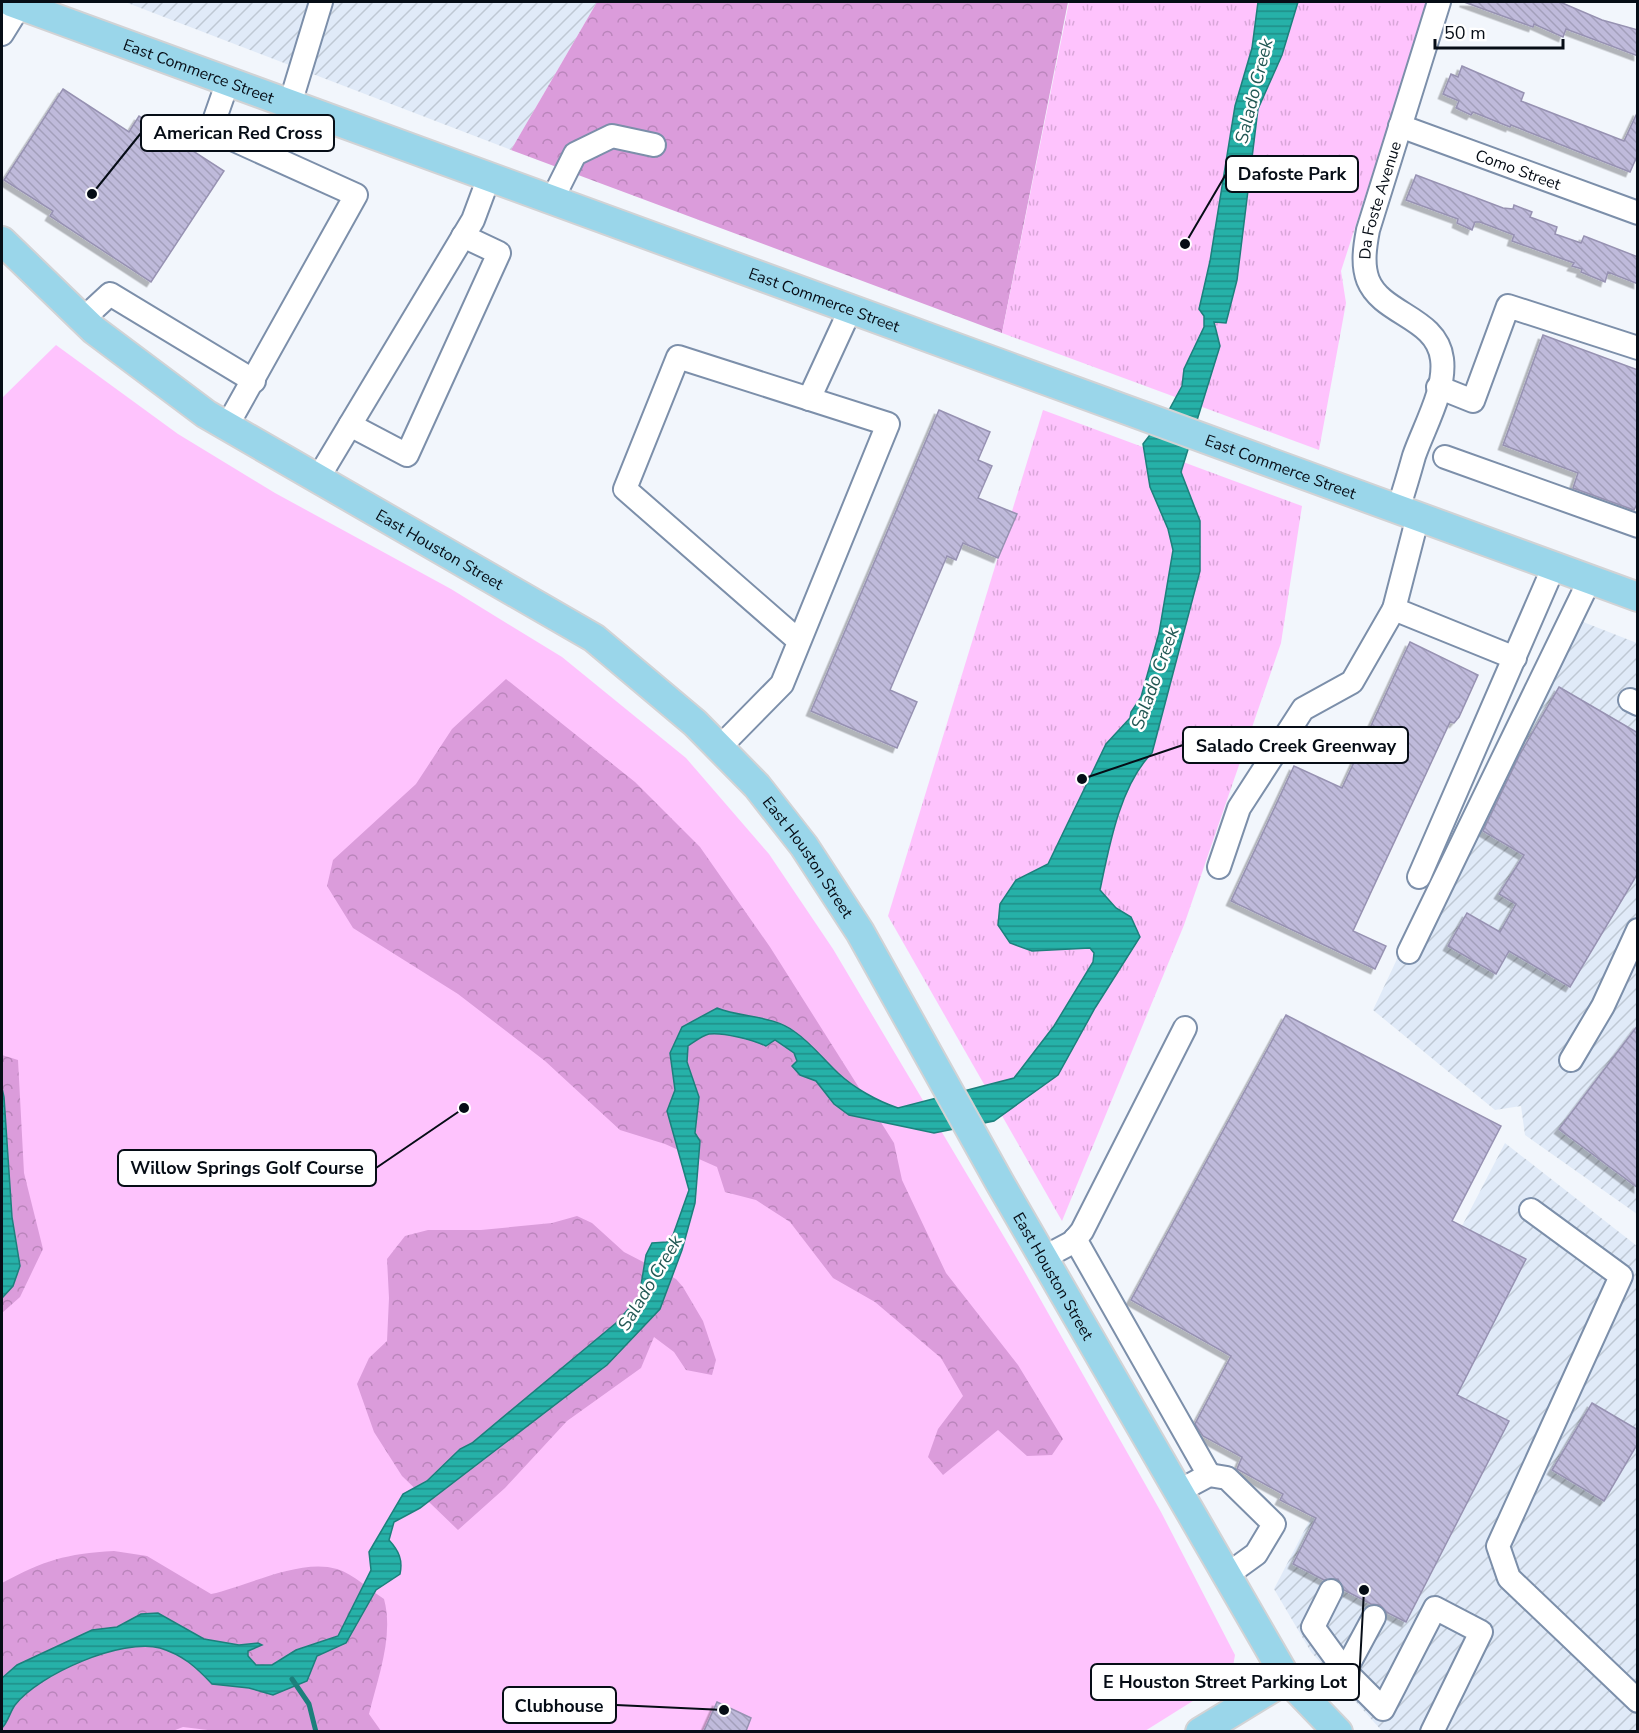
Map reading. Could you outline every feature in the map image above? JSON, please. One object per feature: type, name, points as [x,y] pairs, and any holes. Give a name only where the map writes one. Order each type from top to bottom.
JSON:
[{"type":"main road","name":"East Commerce Street","points":[[16,3],[1637,597]]},
{"type":"main road","name":"East Houston Street","points":[[2,241],[83,319],[148,372],[227,426],[594,638],[639,674],[720,747],[757,786],[804,846],[860,932],[1000,1183],[1287,1679],[1338,1731]]},
{"type":"main road","points":[[1200,1731],[1287,1679]]},
{"type":"street","points":[[290,104],[321,2]]},
{"type":"street","name":"Da Foste Avenue","points":[[1219,867],[1239,808],[1303,709],[1352,682],[1394,609],[1408,513],[1438,387],[1442,358],[1434,340],[1419,322],[1379,297],[1368,281],[1365,268],[1368,230],[1439,2]]},
{"type":"street","points":[[2,34],[16,3]]},
{"type":"street","points":[[227,426],[356,195],[221,134],[214,121],[228,81]]},
{"type":"street","name":"Como Street","points":[[1400,126],[1638,213]]},
{"type":"street","points":[[552,200],[575,154],[612,136],[654,144]]},
{"type":"street","points":[[317,480],[473,220],[489,177]]},
{"type":"street","points":[[350,425],[407,455],[499,254],[463,236]]},
{"type":"street","points":[[83,319],[110,294],[254,381]]},
{"type":"street","points":[[1438,387],[1473,401],[1508,306],[1638,348]]},
{"type":"street","points":[[809,399],[850,310]]},
{"type":"street","points":[[720,747],[782,684],[888,424],[678,357],[625,489],[799,641]]},
{"type":"street","points":[[1445,457],[1638,526]]},
{"type":"street","points":[[1419,877],[1554,566]]},
{"type":"street","points":[[1408,952],[1590,579]]},
{"type":"street","points":[[1394,609],[1515,658]]},
{"type":"street","points":[[1571,1060],[1603,1006],[1638,930]]},
{"type":"street","points":[[1043,1258],[1076,1239],[1082,1231],[1185,1028]]},
{"type":"street","points":[[1531,1210],[1621,1276],[1498,1546],[1509,1578],[1638,1701]]},
{"type":"street","points":[[1076,1239],[1209,1474]]},
{"type":"street","points":[[1179,1491],[1209,1474],[1227,1478],[1274,1524],[1256,1554],[1227,1575]]},
{"type":"street","points":[[1331,1591],[1313,1627],[1345,1671],[1383,1709],[1435,1608],[1481,1632],[1432,1731]]},
{"type":"street","points":[[1345,1671],[1374,1617]]},
{"type":"shaded area","points":[[125,2],[597,2],[511,150]]},
{"type":"shaded area","points":[[1560,613],[1637,643],[1637,1214],[1525,1135],[1521,1106],[1495,1110],[1373,1010]]},
{"type":"shaded area","points":[[1505,1143],[1637,1246],[1637,1731],[1382,1731],[1311,1652],[1274,1589]]},
{"type":"green space","points":[[597,2],[1068,2],[1002,333],[511,150]]},
{"type":"green space","points":[[1069,2],[1428,2],[1341,271],[1346,303],[1319,450],[1002,333]]},
{"type":"green space","points":[[56,345],[178,434],[275,493],[451,589],[562,657],[686,758],[769,854],[833,949],[1022,1267],[1161,1512],[1235,1655],[1232,1672],[1223,1682],[1145,1731],[2,1731],[2,398]]},
{"type":"green space","points":[[1043,410],[1302,506],[1281,643],[1184,925],[1062,1221],[888,916]]},
{"type":"green space","points":[[506,679],[635,782],[700,847],[770,947],[894,1143],[902,1180],[946,1273],[1018,1365],[1063,1439],[1052,1455],[1027,1456],[998,1430],[943,1475],[928,1457],[938,1429],[963,1396],[941,1358],[875,1302],[833,1278],[790,1222],[756,1200],[725,1192],[717,1167],[665,1144],[620,1130],[545,1061],[458,994],[353,928],[327,886],[333,860],[416,784],[452,729]]},
{"type":"green space","points":[[2,1055],[18,1060],[24,1173],[43,1249],[20,1297],[2,1313]]},
{"type":"green space","points":[[577,1216],[592,1223],[624,1252],[676,1279],[683,1287],[703,1321],[716,1360],[712,1375],[686,1370],[674,1352],[654,1337],[641,1368],[567,1421],[505,1488],[458,1530],[402,1476],[374,1432],[357,1384],[369,1358],[387,1341],[389,1298],[387,1259],[405,1236],[428,1230],[481,1230],[552,1223]]},
{"type":"green space","points":[[114,1551],[147,1556],[211,1594],[274,1574],[307,1567],[337,1569],[355,1578],[384,1599],[387,1613],[384,1656],[369,1714],[381,1731],[224,1732],[183,1727],[170,1732],[2,1732],[2,1583],[56,1559]]},
{"type":"water","name":"Salado Creek","points":[[1258,2],[1298,2],[1282,55],[1258,109],[1237,280],[1226,323],[1214,322],[1220,346],[1181,472],[1200,521],[1200,571],[1152,753],[1132,782],[1117,817],[1100,890],[1116,908],[1131,917],[1140,937],[1095,1008],[1058,1075],[994,1121],[934,1133],[849,1115],[834,1104],[816,1081],[800,1075],[792,1066],[797,1061],[794,1053],[775,1040],[766,1046],[722,1034],[709,1034],[698,1039],[688,1046],[687,1062],[699,1097],[695,1133],[700,1141],[695,1203],[682,1250],[660,1309],[607,1365],[420,1508],[394,1522],[389,1540],[399,1556],[400,1574],[376,1590],[346,1643],[317,1656],[307,1681],[273,1695],[249,1688],[212,1684],[189,1662],[160,1648],[144,1646],[104,1653],[61,1671],[27,1693],[15,1705],[2,1728],[2,1678],[17,1665],[92,1630],[117,1627],[141,1614],[158,1613],[204,1639],[239,1645],[258,1643],[262,1645],[248,1651],[248,1656],[256,1665],[272,1665],[296,1650],[338,1636],[371,1570],[369,1552],[403,1494],[427,1481],[460,1449],[472,1443],[616,1323],[639,1297],[646,1255],[652,1243],[667,1242],[673,1235],[689,1190],[667,1111],[675,1090],[670,1053],[682,1027],[717,1008],[777,1022],[801,1036],[838,1073],[858,1089],[898,1108],[1014,1078],[1054,1026],[1093,962],[1094,953],[1090,948],[1032,951],[1010,943],[998,925],[1000,904],[1016,880],[1048,864],[1106,744],[1130,718],[1131,712],[1141,697],[1159,633],[1173,550],[1168,529],[1150,487],[1143,444],[1169,410],[1182,386],[1184,369],[1204,327],[1204,316],[1199,309],[1210,261],[1235,106],[1252,48]]},
{"type":"water","points":[[2,1088],[12,1217],[20,1266],[13,1286],[2,1298]]},
{"type":"building","points":[[1464,2],[1560,2],[1602,20],[1638,30],[1638,56],[1566,29],[1563,37],[1534,24],[1533,27]]},
{"type":"building","points":[[1462,66],[1524,93],[1521,101],[1624,141],[1638,111],[1638,154],[1630,172],[1511,125],[1510,127],[1473,112],[1471,115],[1456,108],[1459,101],[1443,94],[1451,74],[1458,77]]},
{"type":"building","points":[[63,89],[129,132],[139,116],[224,171],[151,282],[50,216],[53,211],[4,180]]},
{"type":"building","points":[[1416,175],[1503,208],[1513,209],[1514,205],[1532,212],[1530,217],[1557,227],[1555,234],[1581,243],[1584,236],[1638,257],[1638,284],[1608,272],[1605,282],[1581,272],[1582,269],[1572,266],[1574,263],[1512,241],[1514,235],[1480,222],[1475,222],[1472,230],[1457,223],[1458,219],[1406,200]]},
{"type":"building","points":[[1543,335],[1638,370],[1638,502],[1634,510],[1573,488],[1578,473],[1503,445]]},
{"type":"building","points":[[939,410],[990,432],[978,460],[992,466],[978,498],[1017,514],[998,558],[963,543],[956,560],[947,556],[890,690],[917,702],[897,748],[811,711]]},
{"type":"building","points":[[1410,642],[1478,675],[1459,717],[1454,723],[1450,722],[1353,931],[1386,946],[1375,969],[1231,901],[1294,766],[1342,788]]},
{"type":"building","points":[[1559,687],[1638,733],[1638,873],[1570,987],[1509,951],[1496,974],[1448,946],[1467,913],[1500,932],[1516,904],[1499,894],[1524,855],[1483,831],[1520,754]]},
{"type":"building","points":[[1286,1015],[1501,1126],[1452,1221],[1526,1259],[1457,1395],[1509,1421],[1406,1622],[1386,1612],[1380,1605],[1371,1604],[1344,1590],[1338,1579],[1324,1580],[1293,1564],[1316,1518],[1280,1500],[1283,1494],[1237,1469],[1242,1457],[1203,1436],[1195,1424],[1231,1356],[1131,1300]]},
{"type":"building","points":[[1638,1025],[1638,1188],[1559,1129]]},
{"type":"building","points":[[1592,1403],[1638,1430],[1638,1443],[1604,1501],[1552,1470]]},
{"type":"building","points":[[717,1702],[751,1718],[746,1731],[704,1731]]},
{"type":"waterway","points":[[292,1679],[309,1704],[316,1732]]},
{"type":"place","name":"American Red Cross","points":[[92,194]]},
{"type":"place","name":"Dafoste Park","points":[[1185,244]]},
{"type":"place","name":"Salado Creek Greenway","points":[[1082,779]]},
{"type":"place","name":"Willow Springs Golf Course","points":[[464,1108]]},
{"type":"place","name":"E Houston Street Parking Lot","points":[[1364,1590]]},
{"type":"place","name":"Clubhouse","points":[[724,1710]]}]
